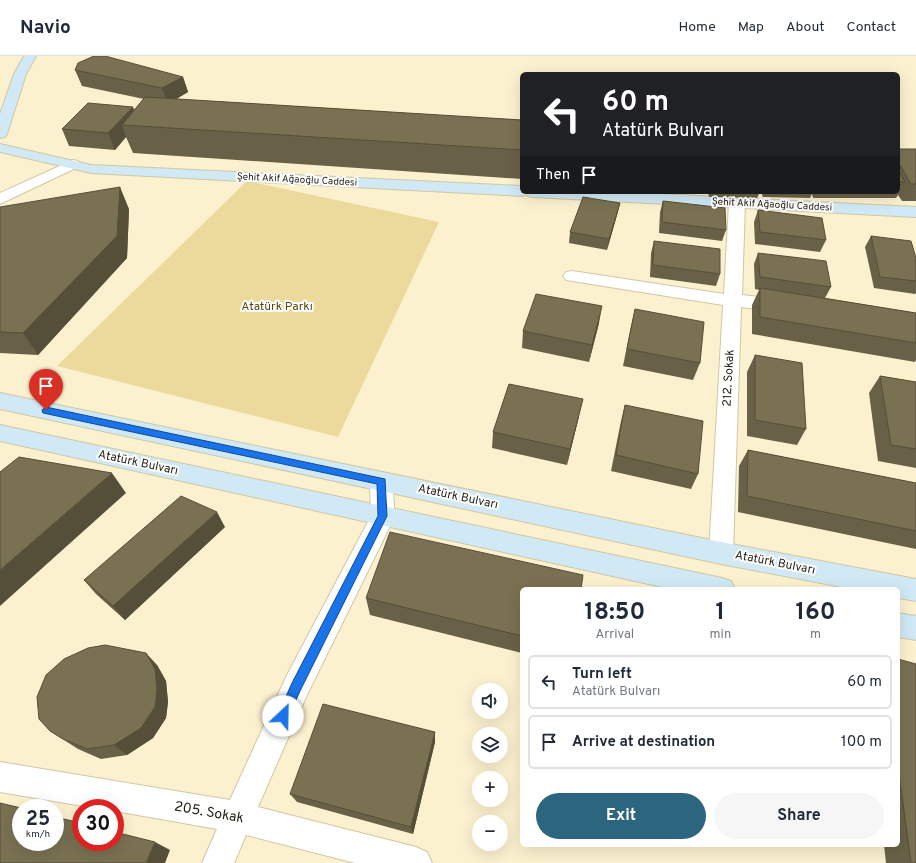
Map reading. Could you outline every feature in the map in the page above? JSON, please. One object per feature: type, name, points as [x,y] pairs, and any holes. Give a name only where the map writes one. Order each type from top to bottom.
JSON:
[{"type":"main road","points":[[0,134],[20,74],[30,56]]},
{"type":"main road","name":"Şehit Akif Ağaoğlu Caddesi","points":[[0,148],[91,169],[520,192]]},
{"type":"main road","name":"Şehit Akif Ağaoğlu Caddesi","points":[[569,194],[916,212]]},
{"type":"main road","name":"Atatürk Bulvarı","points":[[0,401],[721,553],[916,590]]},
{"type":"main road","name":"Atatürk Bulvarı","points":[[0,432],[713,587]]},
{"type":"main road","points":[[900,625],[916,628]]},
{"type":"street","points":[[0,199],[73,164]]},
{"type":"street","name":"212. Sokak","points":[[721,553],[737,203]]},
{"type":"street","points":[[572,276],[733,301],[750,301],[798,307]]},
{"type":"street","points":[[218,863],[296,687],[383,516],[381,481]]},
{"type":"street","name":"205. Sokak","points":[[0,777],[238,817],[416,863]]},
{"type":"green space","name":"Atatürk Parkı","points":[[247,181],[439,222],[338,437],[57,366]]},
{"type":"building","points":[[94,56],[105,56],[183,77],[162,88],[75,70],[78,63]]},
{"type":"building","points":[[145,97],[520,120],[520,150],[122,125]]},
{"type":"building","points":[[88,103],[133,107],[108,133],[62,129]]},
{"type":"building","points":[[900,149],[916,149],[916,184],[911,184],[900,165]]},
{"type":"building","points":[[900,173],[905,182],[900,182]]},
{"type":"building","points":[[120,187],[117,236],[23,333],[0,332],[0,207]]},
{"type":"building","points":[[583,197],[620,203],[609,239],[570,232]]},
{"type":"building","points":[[663,201],[725,208],[726,230],[662,222]]},
{"type":"building","points":[[758,210],[822,218],[826,240],[760,232]]},
{"type":"building","points":[[871,236],[911,241],[916,258],[916,281],[880,277]]},
{"type":"building","points":[[654,241],[720,249],[720,274],[653,265]]},
{"type":"building","points":[[758,253],[826,261],[831,287],[760,277]]},
{"type":"building","points":[[760,288],[916,313],[916,343],[760,317]]},
{"type":"building","points":[[536,294],[602,306],[592,345],[523,331]]},
{"type":"building","points":[[635,309],[704,322],[700,363],[627,349]]},
{"type":"building","points":[[755,355],[802,363],[806,429],[755,420]]},
{"type":"building","points":[[880,376],[916,382],[916,449],[891,445]]},
{"type":"building","points":[[509,384],[583,399],[570,449],[493,432]]},
{"type":"building","points":[[625,405],[703,421],[698,474],[616,455]]},
{"type":"building","points":[[748,450],[916,483],[916,531],[747,496]]},
{"type":"building","points":[[19,457],[112,473],[0,570],[0,472]]},
{"type":"building","points":[[181,496],[217,512],[113,606],[84,580]]},
{"type":"building","points":[[390,532],[583,575],[581,587],[520,587],[520,636],[366,598]]},
{"type":"building","points":[[105,645],[146,653],[155,669],[157,690],[155,707],[141,728],[114,745],[87,749],[63,739],[50,731],[39,719],[37,697],[46,675],[64,659],[88,648]]},
{"type":"building","points":[[900,660],[916,664],[916,863],[911,863],[900,782]]},
{"type":"building","points":[[323,704],[435,732],[411,827],[290,794]]},
{"type":"building","points":[[0,803],[12,806],[12,851],[64,851],[64,819],[72,821],[72,851],[124,851],[124,834],[155,842],[146,863],[0,863]]},
{"type":"route","points":[[46,410],[381,481],[383,516],[296,687],[283,716]]}]
